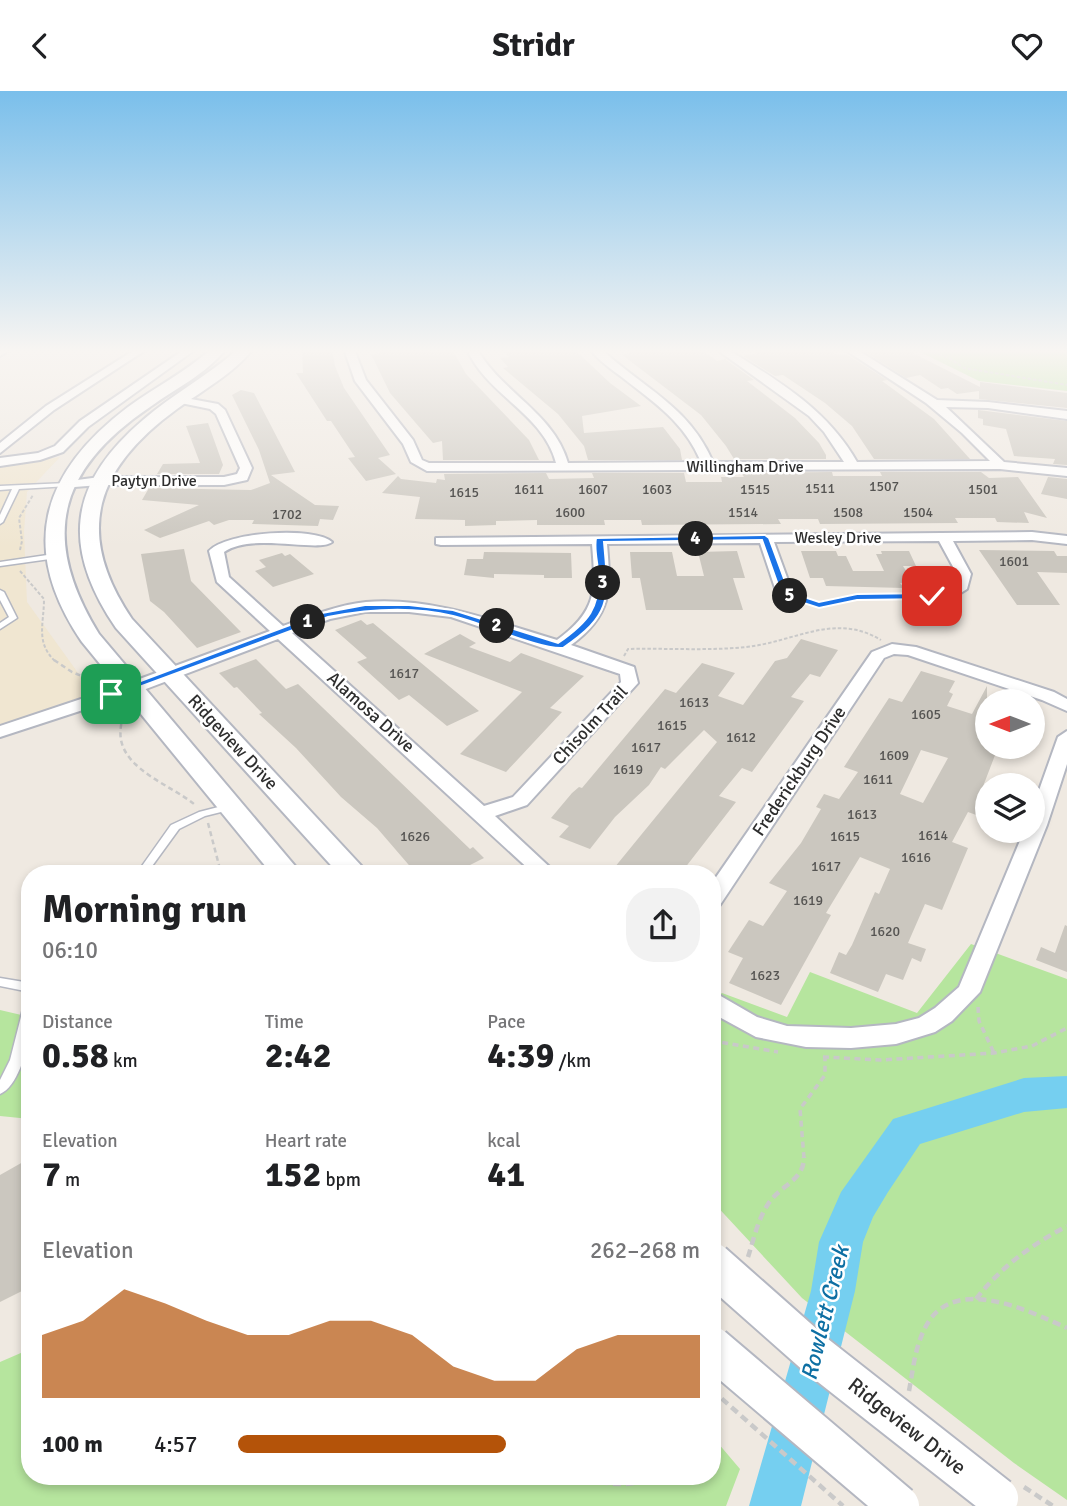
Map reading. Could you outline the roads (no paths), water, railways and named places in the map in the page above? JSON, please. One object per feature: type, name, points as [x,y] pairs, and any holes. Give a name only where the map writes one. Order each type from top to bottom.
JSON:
[{"type":"main road","points":[[129,415],[108,432],[88,454],[67,485],[56,516],[54,556],[61,588],[128,698],[280,865]]},
{"type":"main road","name":"Ridgeview Drive","points":[[162,415],[131,440],[100,481],[91,506],[87,534],[96,578],[118,615],[347,865]]},
{"type":"main road","name":"Ridgeview Drive","points":[[730,1261],[748,1298],[822,1360],[1007,1495]]},
{"type":"main road","points":[[721,1355],[899,1506]]},
{"type":"street","points":[[0,449],[41,415]]},
{"type":"street","points":[[0,462],[40,456],[59,449],[97,415]]},
{"type":"street","name":"Paytyn Drive","points":[[67,485],[100,481],[224,481],[242,477],[246,468],[222,415]]},
{"type":"street","name":"Willingham Drive","points":[[387,415],[409,443],[417,462],[422,466],[1000,465],[1067,472]]},
{"type":"street","points":[[531,415],[557,446],[563,467]]},
{"type":"street","points":[[674,415],[682,421],[700,447],[709,467]]},
{"type":"street","points":[[814,415],[839,443],[853,466]]},
{"type":"street","points":[[950,415],[1000,465]]},
{"type":"street","name":"Wesley Drive","points":[[441,541],[1032,536],[1067,540]]},
{"type":"street","points":[[765,538],[785,594]]},
{"type":"street","points":[[944,538],[964,573],[959,589]]},
{"type":"street","points":[[559,646],[579,633],[596,613],[602,600],[604,587],[599,539]]},
{"type":"street","name":"Alamosa Drive","points":[[326,542],[237,540],[224,544],[216,551],[222,579],[537,865]]},
{"type":"street","name":"Chisolm Trail","points":[[0,731],[128,698],[170,674],[326,615],[383,606],[453,613],[559,646],[619,667],[631,675],[630,683],[520,801],[482,813]]},
{"type":"street","name":"Frederickburg Drive","points":[[721,886],[878,655],[892,649],[910,650],[1048,696],[1067,706]]},
{"type":"street","points":[[721,1007],[738,1019],[774,1034],[794,1036],[857,1037],[924,1027],[948,1011],[968,992],[1037,825],[1067,737]]},
{"type":"lane","points":[[0,488],[67,485]]},
{"type":"lane","points":[[0,522],[16,488]]},
{"type":"lane","points":[[0,565],[54,556]]},
{"type":"lane","points":[[0,592],[13,618],[0,627]]},
{"type":"lane","points":[[148,865],[175,827],[202,814],[230,807]]},
{"type":"lane","points":[[0,982],[21,986]]},
{"type":"lane","points":[[0,1089],[8,1081],[21,1042]]},
{"type":"waterway","name":"Rowlett Creek","points":[[775,1506],[833,1291],[841,1242],[856,1206],[873,1179],[907,1131],[1024,1095],[1067,1092]]}]
